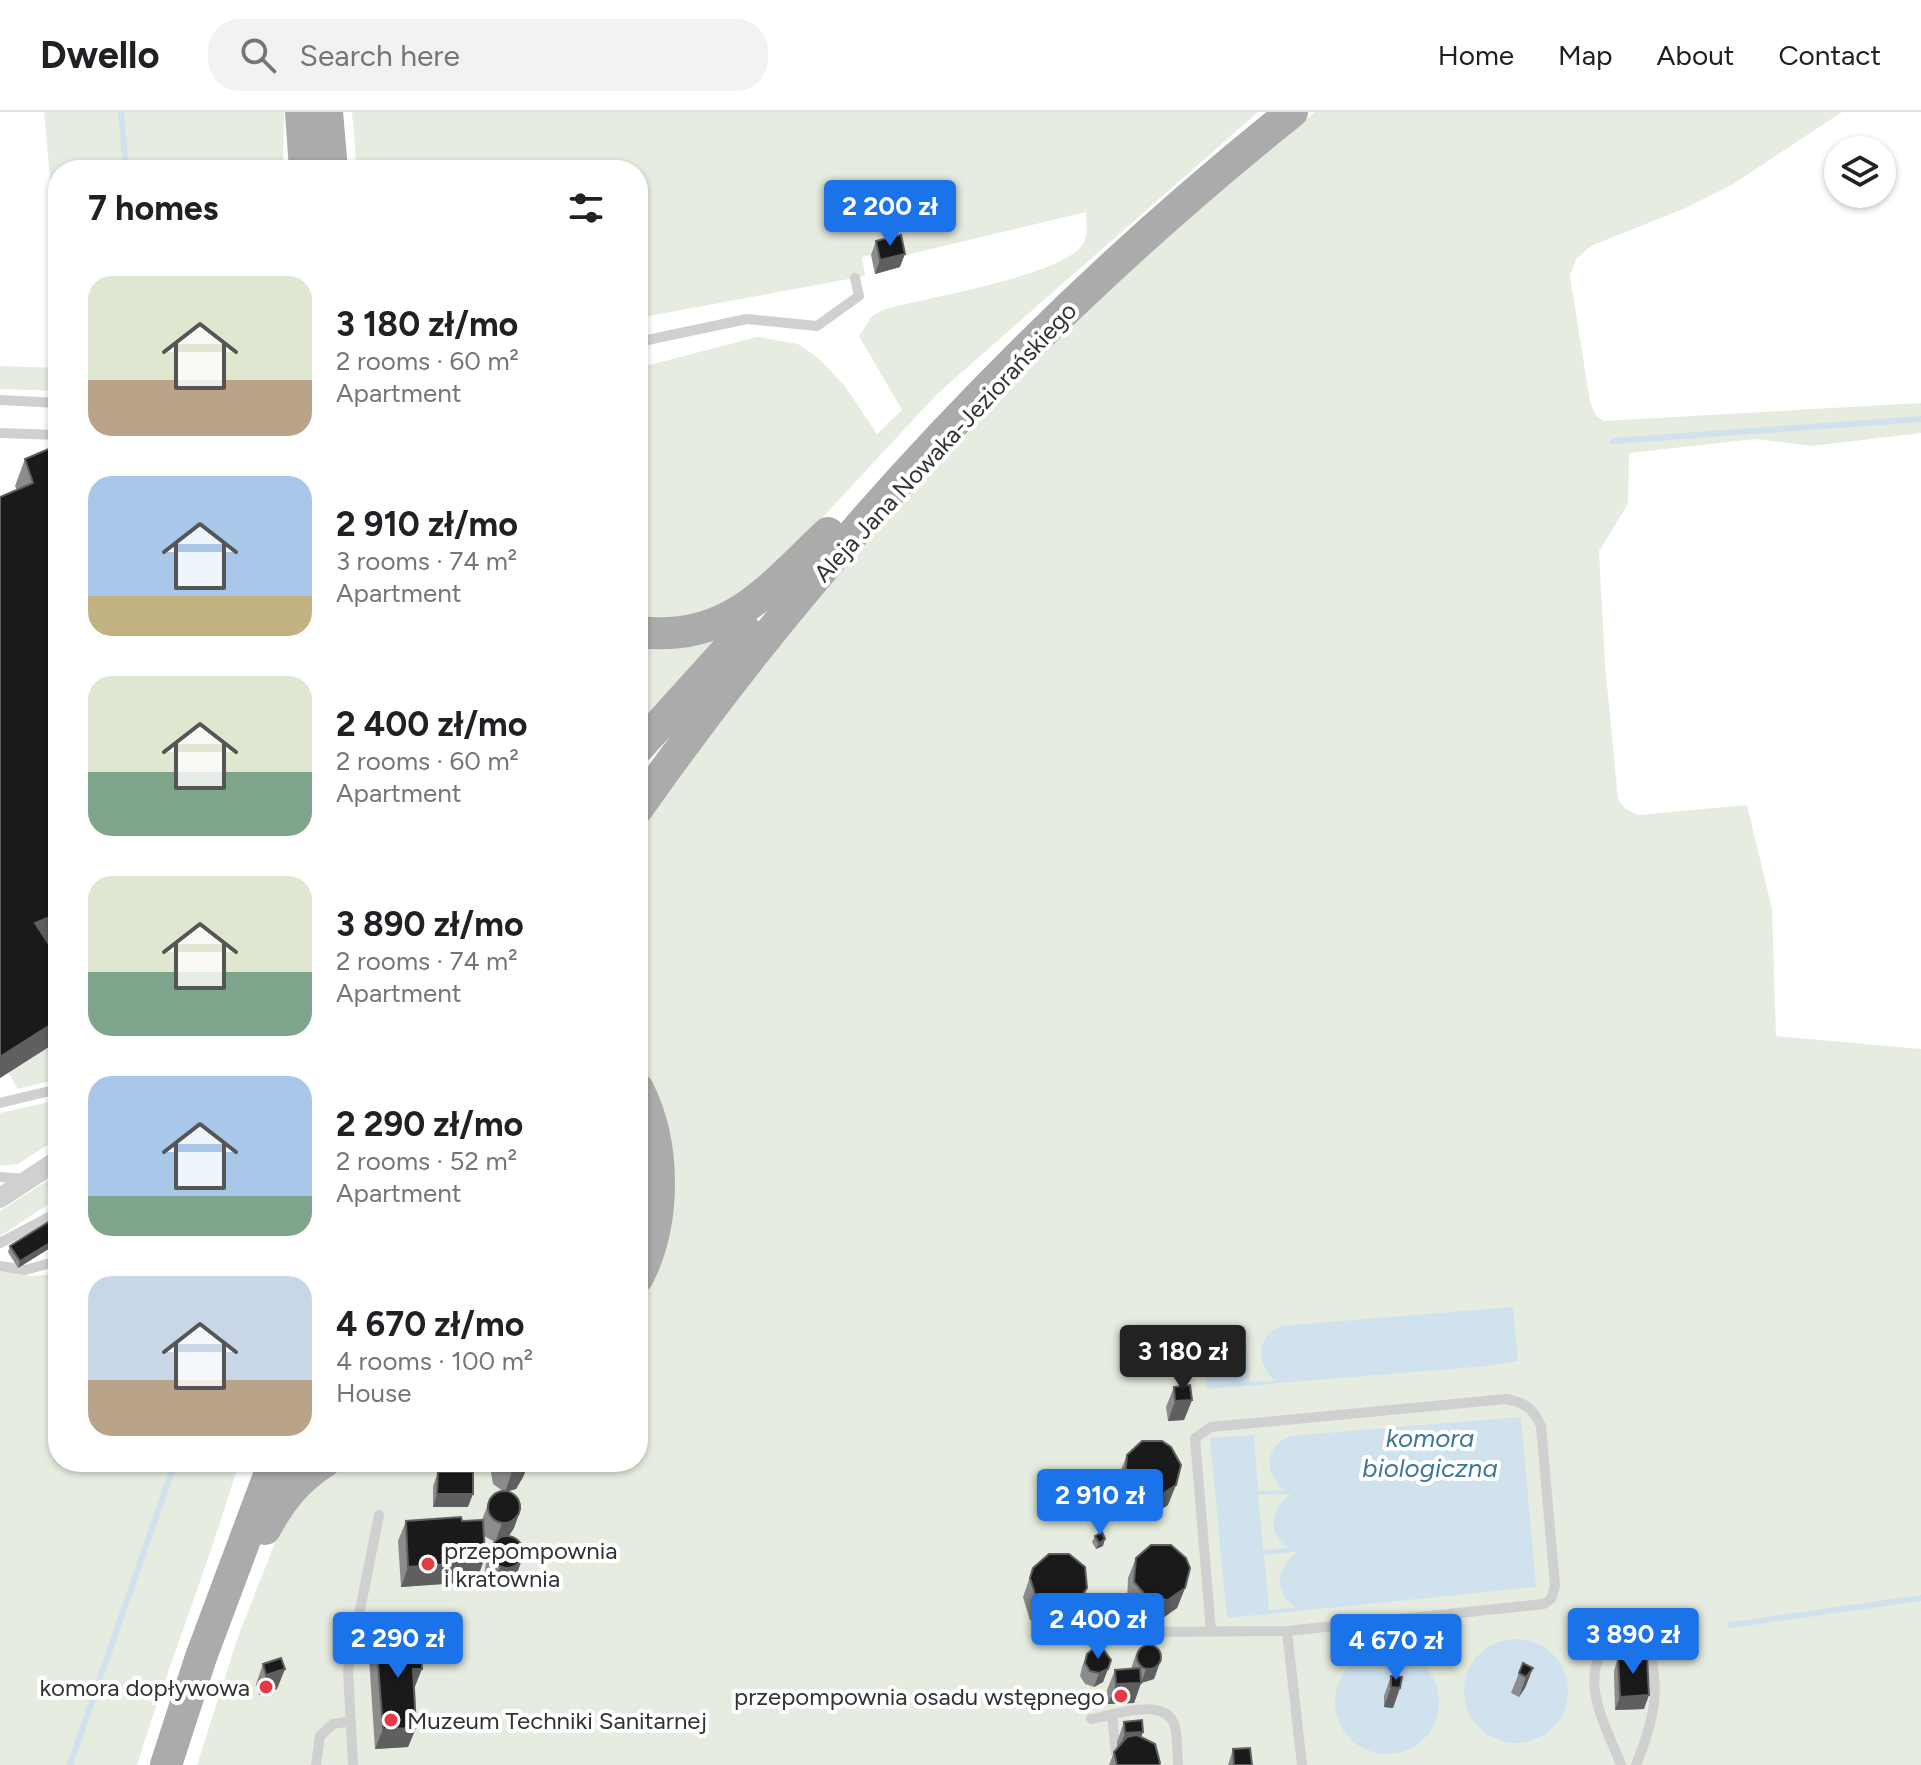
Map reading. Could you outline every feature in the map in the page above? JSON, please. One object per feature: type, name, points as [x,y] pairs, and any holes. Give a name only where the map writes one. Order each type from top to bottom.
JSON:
[{"type":"main road","points":[[301,112],[304,160]]},
{"type":"main road","points":[[327,112],[331,160]]},
{"type":"main road","name":"Aleja Jana Nowaka-Jeziorańskiego","points":[[648,794],[696,725],[779,621],[999,378],[1149,234],[1292,112]]},
{"type":"main road","points":[[648,737],[700,682],[828,533],[903,455],[999,378]]},
{"type":"main road","points":[[648,633],[665,635],[704,628],[743,612],[828,533]]},
{"type":"main road","points":[[648,1115],[655,1134],[659,1184],[655,1224],[648,1246]]},
{"type":"main road","points":[[201,1657],[203,1619],[253,1472]]},
{"type":"main road","points":[[166,1765],[201,1657],[270,1472]]},
{"type":"main road","points":[[201,1657],[282,1498],[308,1472]]},
{"type":"street","points":[[0,1198],[48,1167]]},
{"type":"lane","points":[[648,340],[747,319],[817,326],[859,296],[855,278]]},
{"type":"lane","points":[[0,400],[48,402]]},
{"type":"lane","points":[[0,433],[48,435]]},
{"type":"lane","points":[[0,1103],[48,1091]]},
{"type":"lane","points":[[0,1177],[30,1179]]},
{"type":"lane","points":[[0,1243],[48,1218]]},
{"type":"lane","points":[[0,1266],[25,1270],[48,1264]]},
{"type":"lane","points":[[1155,1632],[1287,1631],[1544,1604],[1551,1599],[1555,1586],[1541,1426],[1529,1406],[1506,1399],[1253,1421],[1211,1427],[1200,1432],[1195,1438],[1211,1631]]},
{"type":"lane","points":[[353,1765],[348,1670],[379,1515]]},
{"type":"lane","points":[[1287,1631],[1302,1765]]},
{"type":"lane","points":[[1621,1765],[1602,1724],[1594,1667],[1608,1641],[1619,1638],[1632,1638],[1647,1646],[1655,1692],[1653,1723],[1636,1765]]},
{"type":"lane","points":[[1091,1719],[1159,1709],[1169,1714],[1175,1727],[1178,1765]]},
{"type":"lane","points":[[1112,1716],[1116,1753]]},
{"type":"lane","points":[[316,1765],[320,1736],[333,1724],[351,1721]]},
{"type":"shaded area","points":[[44,112],[284,112],[283,160],[48,160]]},
{"type":"shaded area","points":[[352,112],[1258,112],[937,394],[784,559],[696,624],[648,622],[648,365],[757,337],[798,344],[817,357],[844,385],[877,434],[902,410],[859,336],[872,316],[885,309],[1018,277],[1066,258],[1085,240],[1086,212],[898,257],[896,249],[862,257],[865,276],[648,316],[648,160],[356,160]]},
{"type":"shaded area","points":[[1315,112],[1842,112],[1733,184],[1683,209],[1591,246],[1576,259],[1570,276],[1590,402],[1596,416],[1604,421],[1921,403],[1921,433],[1812,446],[1755,439],[1629,453],[1628,504],[1599,551],[1605,664],[1618,799],[1625,809],[1639,815],[1747,805],[1772,909],[1776,1036],[1921,1049],[1921,1765],[197,1765],[238,1637],[282,1525],[294,1503],[326,1475],[332,1472],[648,1472],[648,821],[708,736],[910,484],[1009,384],[1158,244]]},
{"type":"shaded area","points":[[0,366],[48,368],[48,391],[0,389]]},
{"type":"shaded area","points":[[712,640],[648,712],[648,642]]},
{"type":"shaded area","points":[[48,1047],[48,1082],[18,1089],[8,1072]]},
{"type":"shaded area","points":[[48,1102],[48,1144],[18,1164],[0,1166],[0,1113]]},
{"type":"shaded area","points":[[48,1180],[48,1205],[0,1236],[0,1211]]},
{"type":"shaded area","points":[[0,1270],[30,1276],[48,1275],[48,1472],[236,1472],[137,1765],[0,1765]]},
{"type":"water","name":"komora biologiczna","points":[[1513,1307],[1518,1361],[1207,1389],[1202,1328],[1245,1325],[1250,1382],[1275,1381],[1265,1367],[1261,1352],[1266,1337],[1281,1326]]},
{"type":"water","points":[[1521,1417],[1536,1587],[1227,1618],[1210,1438],[1254,1435],[1258,1491],[1284,1490],[1273,1476],[1270,1462],[1275,1447],[1290,1436]],"holes":[[[1291,1494],[1279,1506],[1274,1520],[1276,1535],[1288,1548],[1263,1550],[1258,1495]],[[1299,1551],[1286,1564],[1280,1578],[1283,1593],[1296,1607],[1269,1610],[1264,1555]]]},
{"type":"water","points":[[1516,1639],[1536,1643],[1553,1654],[1564,1671],[1568,1691],[1564,1711],[1553,1728],[1536,1739],[1516,1743],[1496,1739],[1479,1728],[1468,1711],[1464,1691],[1468,1671],[1479,1654],[1496,1643]]},
{"type":"water","points":[[1387,1650],[1407,1654],[1424,1665],[1435,1682],[1439,1702],[1435,1722],[1424,1739],[1407,1750],[1387,1754],[1367,1750],[1350,1739],[1339,1722],[1335,1702],[1339,1682],[1350,1665],[1367,1654]]},
{"type":"building","points":[[901,235],[905,254],[880,260],[876,241]]},
{"type":"building","points":[[48,449],[48,918],[35,923],[48,943],[48,1026],[0,1057],[0,497],[33,483],[25,459]]},
{"type":"building","points":[[48,1222],[48,1244],[20,1261],[10,1246]]},
{"type":"building","points":[[1190,1385],[1192,1400],[1175,1401],[1174,1387]]},
{"type":"building","points":[[1142,1441],[1162,1441],[1171,1447],[1181,1465],[1176,1485],[1159,1496],[1138,1494],[1125,1478],[1127,1455]]},
{"type":"building","points":[[438,1472],[473,1472],[473,1494],[437,1494]]},
{"type":"building","points":[[504,1491],[515,1496],[520,1507],[515,1518],[504,1523],[493,1518],[488,1507],[493,1496]]},
{"type":"building","points":[[461,1517],[462,1521],[483,1520],[485,1557],[464,1558],[464,1563],[408,1567],[406,1521]]},
{"type":"building","points":[[1102,1532],[1105,1539],[1099,1543],[1095,1536]]},
{"type":"building","points":[[507,1536],[518,1541],[523,1552],[518,1563],[507,1568],[496,1563],[491,1552],[496,1541]]},
{"type":"building","points":[[1151,1545],[1171,1545],[1186,1558],[1190,1568],[1185,1588],[1168,1600],[1147,1597],[1134,1582],[1136,1558]]},
{"type":"building","points":[[1049,1554],[1069,1554],[1085,1567],[1087,1588],[1075,1605],[1055,1609],[1037,1600],[1030,1578],[1033,1568]]},
{"type":"building","name":"Muzeum Techniki Sanitarnej","points":[[420,1636],[422,1669],[413,1669],[416,1728],[383,1729],[376,1638]]},
{"type":"building","points":[[1149,1645],[1158,1648],[1161,1657],[1158,1666],[1149,1669],[1140,1666],[1137,1657],[1140,1648]]},
{"type":"building","points":[[1644,1646],[1644,1656],[1632,1657],[1632,1647]]},
{"type":"building","points":[[1094,1648],[1103,1649],[1111,1660],[1108,1669],[1099,1673],[1090,1671],[1085,1663],[1087,1654]]},
{"type":"building","points":[[1647,1656],[1649,1695],[1620,1697],[1618,1657]]},
{"type":"building","points":[[281,1658],[285,1669],[266,1675],[263,1664]]},
{"type":"building","points":[[1523,1663],[1533,1668],[1526,1677],[1519,1673]]},
{"type":"building","points":[[1140,1668],[1141,1683],[1116,1684],[1115,1670]]},
{"type":"building","points":[[1391,1676],[1402,1677],[1400,1688],[1391,1687]]},
{"type":"building","points":[[1142,1720],[1143,1732],[1125,1733],[1124,1722]]},
{"type":"building","points":[[1137,1735],[1155,1744],[1159,1765],[1117,1765],[1114,1752],[1127,1737]]},
{"type":"building","points":[[1250,1748],[1252,1765],[1234,1765],[1233,1749]]},
{"type":"waterway","points":[[121,112],[125,160]]},
{"type":"waterway","points":[[1613,441],[1921,419]]},
{"type":"waterway","points":[[70,1765],[172,1472]]},
{"type":"waterway","points":[[1731,1625],[1921,1598]]},
{"type":"place","name":"przepompownia i kratownia","points":[[428,1564]]},
{"type":"place","name":"komora dopływowa","points":[[266,1687]]},
{"type":"place","name":"przepompownia osadu wstępnego","points":[[1121,1696]]},
{"type":"place","name":"Muzeum Techniki Sanitarnej","points":[[391,1720]]}]
